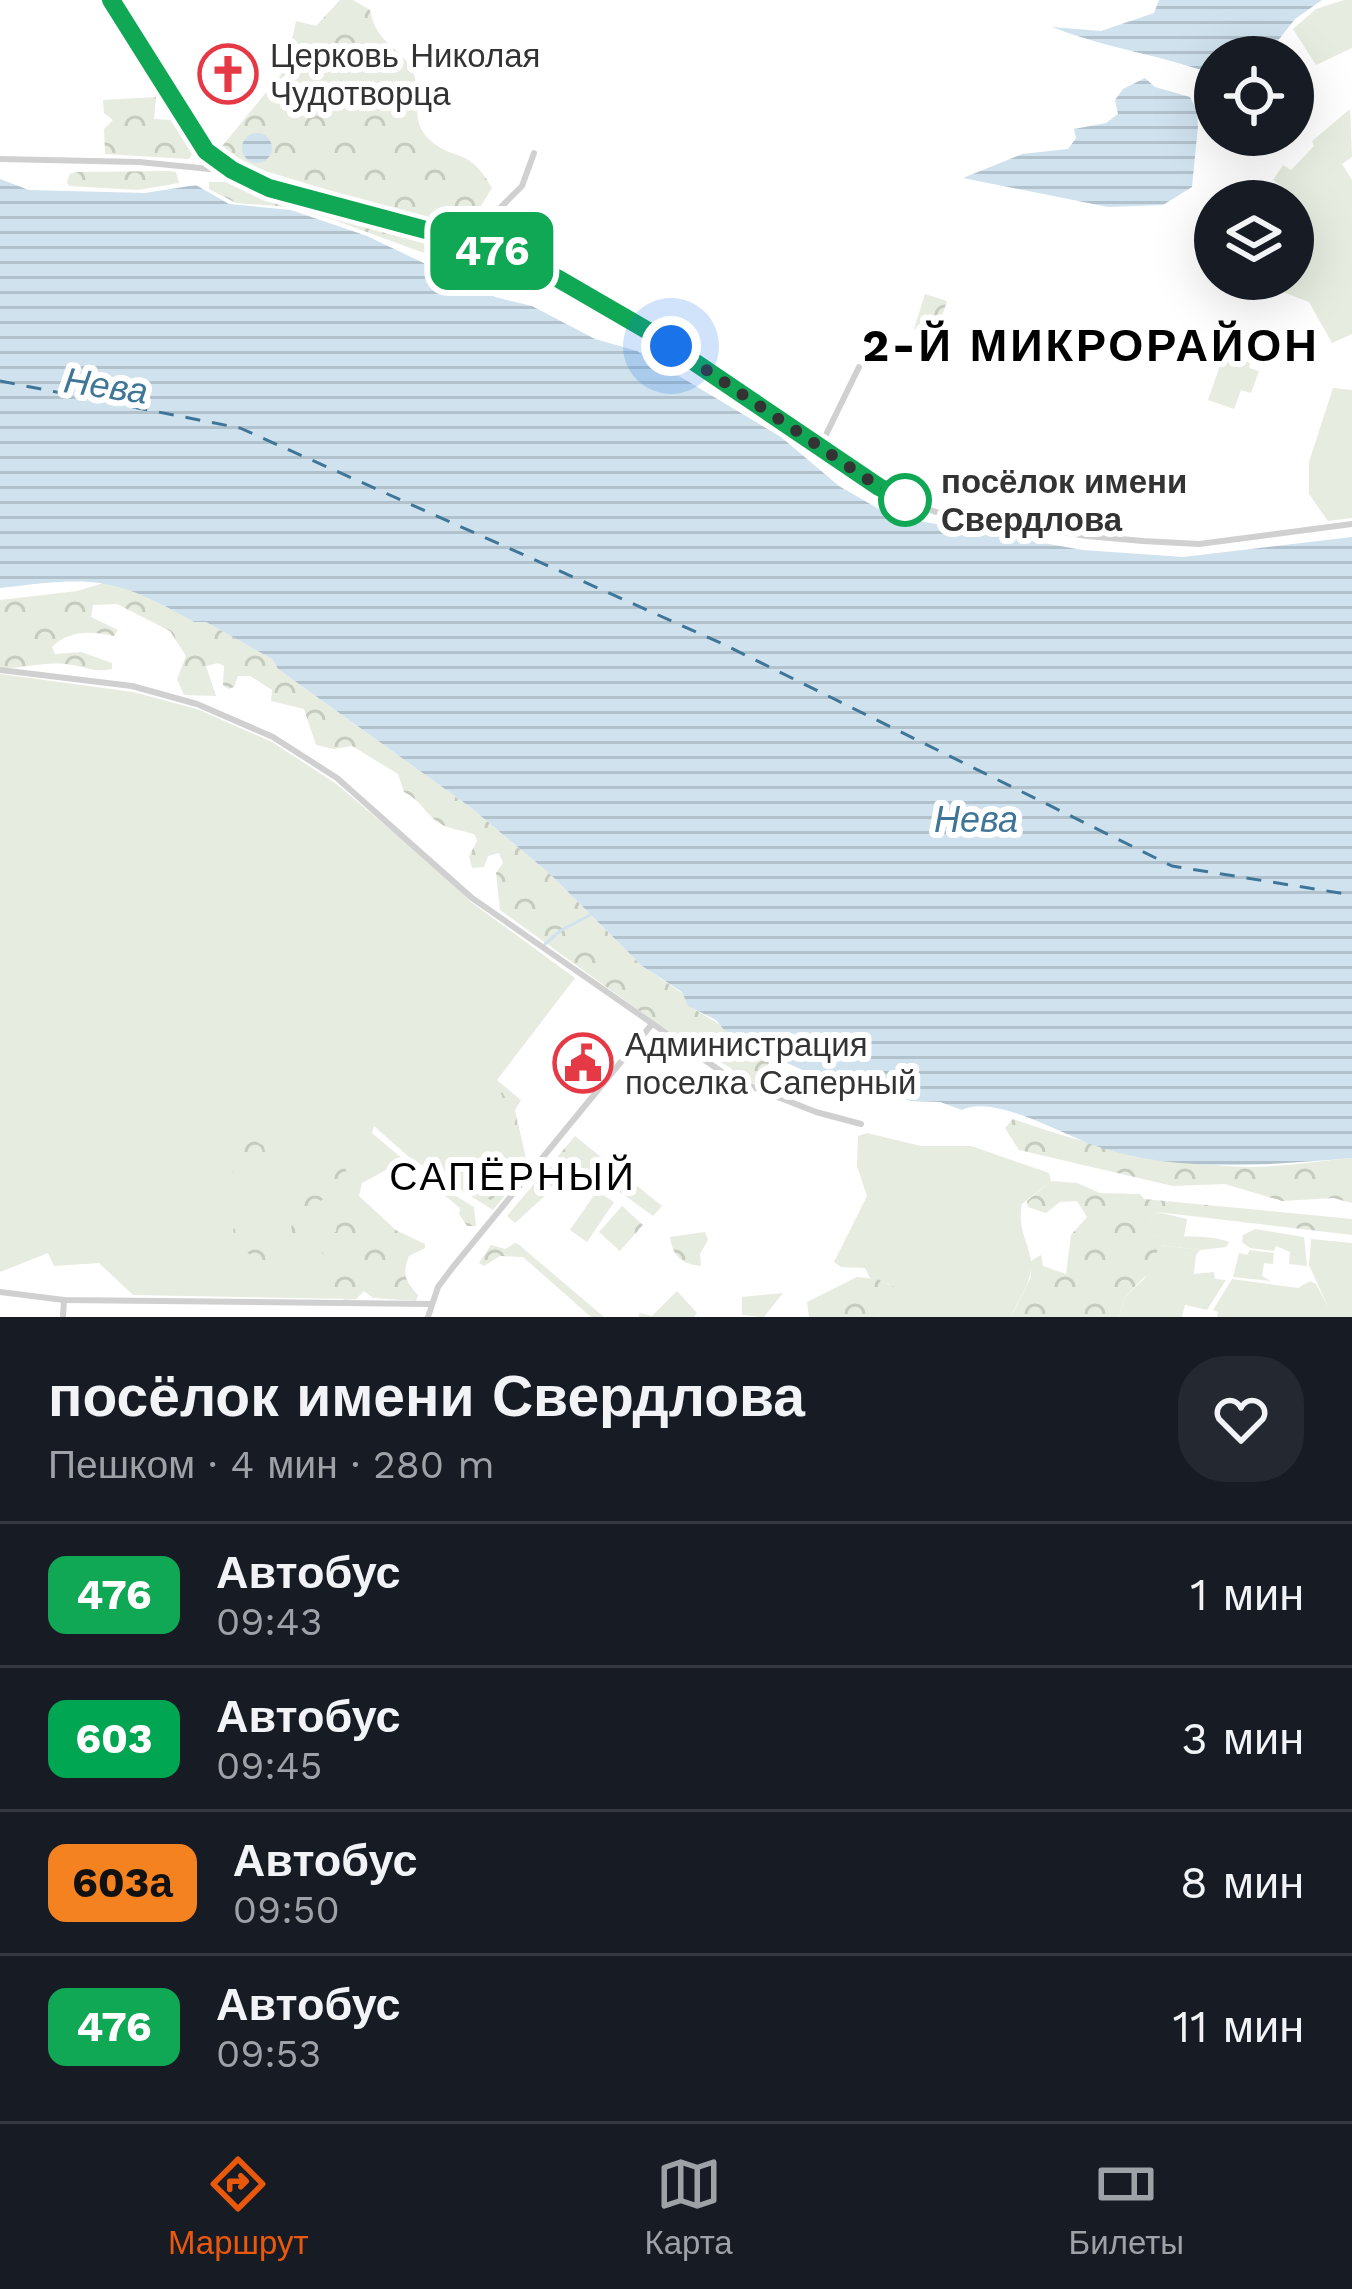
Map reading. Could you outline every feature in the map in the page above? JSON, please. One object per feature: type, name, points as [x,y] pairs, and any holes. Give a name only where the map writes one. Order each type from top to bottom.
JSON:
[{"type":"street","points":[[111,0],[183,117],[206,151],[220,162],[269,188],[467,241],[557,278],[650,332],[905,500],[935,512],[1087,536],[1198,544],[1352,524]]},
{"type":"street","points":[[467,241],[522,186],[533,153]]},
{"type":"street","points":[[0,159],[139,162],[210,169],[220,162]]},
{"type":"street","points":[[820,447],[859,368]]},
{"type":"street","points":[[0,670],[131,686],[197,704],[273,737],[337,778],[472,898],[739,1082],[861,1124]]},
{"type":"street","points":[[428,1317],[438,1287],[652,1024]]},
{"type":"street","points":[[0,1292],[64,1300],[430,1304]]},
{"type":"street","points":[[63,1317],[64,1300]]},
{"type":"street","points":[[278,1303],[278,1317]]},
{"type":"green space","points":[[340,0],[353,0],[370,10],[378,32],[408,63],[426,136],[475,165],[492,188],[465,232],[233,161],[219,150],[286,68],[296,21],[316,26]]},
{"type":"green space","points":[[1352,0],[1352,48],[1316,65],[1314,36],[1297,36],[1293,29],[1316,9]]},
{"type":"green space","points":[[156,97],[154,119],[172,120],[194,151],[189,159],[105,154],[104,129],[113,120],[104,113],[103,100]]},
{"type":"green space","points":[[1350,109],[1352,157],[1342,164],[1352,180],[1352,334],[1332,343],[1304,300],[1314,300],[1314,180],[1273,180],[1283,165],[1291,170],[1304,156],[1314,156],[1314,139]]},
{"type":"green space","points":[[77,172],[176,172],[179,183],[138,190],[69,186],[67,182]]},
{"type":"green space","points":[[209,182],[226,182],[447,243],[449,249],[443,260],[290,207],[236,203],[209,189]]},
{"type":"green space","points":[[925,294],[947,301],[935,337],[914,329]]},
{"type":"green space","points":[[1224,354],[1259,371],[1251,393],[1241,390],[1234,409],[1208,400]]},
{"type":"green space","points":[[1333,388],[1352,390],[1352,518],[1328,521],[1309,494],[1309,462]]},
{"type":"green space","points":[[107,582],[145,593],[272,659],[278,669],[470,807],[549,873],[642,966],[682,993],[689,1006],[772,1056],[758,1086],[659,1025],[500,910],[496,873],[503,863],[499,853],[488,856],[484,867],[472,868],[469,856],[475,835],[439,823],[404,792],[398,774],[352,746],[316,745],[304,709],[271,701],[272,690],[250,676],[238,676],[228,689],[223,685],[224,666],[218,663],[206,666],[216,696],[184,695],[177,679],[186,656],[170,631],[117,604],[93,605],[91,617],[118,630],[114,636],[81,633],[52,647],[55,654],[81,652],[112,663],[112,669],[53,664],[0,668],[0,600],[77,591]]},
{"type":"green space","points":[[0,674],[133,692],[197,709],[272,742],[335,783],[471,902],[575,978],[497,1080],[521,1100],[515,1110],[528,1167],[493,1210],[409,1157],[374,1126],[372,1133],[404,1160],[362,1183],[359,1196],[400,1234],[349,1299],[133,1295],[99,1263],[54,1266],[48,1253],[0,1272]]},
{"type":"green space","points":[[502,1092],[517,1117],[517,1136],[467,1111],[467,1101],[494,1101]]},
{"type":"green space","points":[[1013,1119],[1100,1146],[1189,1162],[1262,1167],[1352,1158],[1352,1203],[1333,1198],[1282,1201],[1225,1184],[1173,1186],[1019,1150],[1005,1128]]},
{"type":"green space","points":[[225,1124],[245,1127],[264,1146],[268,1171],[281,1194],[318,1182],[326,1154],[344,1159],[347,1177],[334,1194],[318,1202],[307,1225],[314,1232],[336,1232],[337,1220],[355,1203],[366,1209],[361,1221],[375,1221],[371,1237],[381,1225],[425,1244],[409,1256],[405,1273],[418,1295],[416,1301],[373,1298],[364,1291],[356,1299],[344,1300],[333,1284],[343,1269],[341,1263],[323,1254],[313,1241],[264,1265],[241,1248],[233,1231],[237,1219],[256,1222],[280,1243],[292,1239],[291,1215],[275,1207],[261,1188],[233,1173],[230,1166],[236,1149],[230,1139],[223,1139],[215,1148],[203,1145]]},
{"type":"green space","points":[[867,1133],[921,1146],[971,1146],[1049,1173],[1051,1181],[1022,1204],[1031,1269],[1011,1317],[876,1317],[894,1292],[889,1284],[870,1278],[865,1268],[834,1262],[867,1196],[857,1166],[858,1136]]},
{"type":"green space","points":[[575,1136],[662,1206],[653,1216],[595,1174],[590,1177],[553,1162]]},
{"type":"green space","points":[[512,1150],[521,1153],[521,1167],[491,1200],[456,1183],[438,1165],[446,1158],[491,1181]]},
{"type":"green space","points":[[549,1166],[564,1173],[552,1187],[544,1182],[539,1188],[547,1194],[515,1223],[507,1216]]},
{"type":"green space","points":[[416,1172],[474,1207],[476,1226],[467,1226],[460,1208]]},
{"type":"green space","points":[[1051,1181],[1077,1183],[1100,1193],[1140,1194],[1144,1199],[1352,1219],[1352,1235],[1157,1212],[1148,1221],[1149,1234],[1229,1242],[1226,1247],[1200,1250],[1159,1245],[1152,1269],[1125,1297],[1119,1317],[1011,1317],[1031,1277],[1031,1261],[1041,1255],[1043,1266],[1066,1274],[1071,1235],[1087,1217],[1077,1201],[1060,1202],[1046,1213],[1028,1207],[1027,1201]]},
{"type":"green space","points":[[597,1191],[614,1202],[587,1242],[570,1230]]},
{"type":"green space","points":[[622,1206],[643,1225],[620,1251],[599,1232]]},
{"type":"green space","points":[[1157,1212],[1187,1219],[1184,1237],[1148,1234],[1148,1221]]},
{"type":"green space","points":[[1255,1229],[1304,1237],[1307,1266],[1289,1264],[1290,1252],[1276,1246],[1274,1251],[1250,1248],[1242,1242],[1243,1235]]},
{"type":"green space","points":[[705,1232],[708,1240],[700,1254],[701,1266],[679,1258],[670,1237]]},
{"type":"green space","points":[[1311,1239],[1352,1243],[1352,1317],[1217,1317],[1213,1310],[1232,1279],[1298,1288],[1310,1281],[1329,1309],[1309,1265]]},
{"type":"green space","points":[[515,1243],[604,1317],[591,1317],[523,1257],[500,1256],[484,1266],[479,1263],[491,1245],[505,1249]]},
{"type":"green space","points":[[1159,1245],[1200,1250],[1194,1274],[1214,1272],[1215,1279],[1226,1280],[1207,1310],[1185,1305],[1182,1317],[1119,1317],[1125,1297],[1144,1279]]},
{"type":"green space","points":[[1250,1250],[1274,1253],[1273,1264],[1264,1263],[1262,1276],[1271,1281],[1233,1277],[1239,1253],[1247,1255]]},
{"type":"green space","points":[[857,1277],[894,1287],[876,1317],[809,1317],[807,1302]]},
{"type":"green space","points":[[677,1291],[697,1313],[694,1317],[638,1317],[640,1313],[652,1316]]},
{"type":"green space","points":[[783,1293],[764,1317],[742,1315],[742,1297]]},
{"type":"water","points":[[1159,0],[1322,0],[1295,19],[1282,36],[1194,36],[1194,68],[1052,27],[1101,31],[1154,13]]},
{"type":"water","points":[[1145,78],[1155,87],[1190,97],[1194,105],[1192,187],[1163,205],[1108,207],[963,178],[1022,154],[1068,149],[1076,138],[1074,129],[1106,123],[1118,114],[1115,100],[1123,89]]},
{"type":"water","points":[[257,133],[272,148],[257,163],[242,148]]},
{"type":"water","name":"Нева","points":[[0,179],[29,190],[145,193],[196,185],[229,204],[291,210],[367,236],[495,297],[532,306],[595,339],[637,351],[781,437],[839,486],[891,516],[1083,550],[1183,557],[1352,537],[1352,1158],[1222,1165],[1156,1160],[1093,1145],[1009,1111],[975,1106],[962,1110],[940,1102],[910,1101],[890,1091],[809,1073],[759,1050],[688,1006],[682,992],[642,966],[549,873],[470,807],[278,669],[272,659],[206,622],[194,622],[121,588],[57,582],[0,588]]},
{"type":"waterway","points":[[545,944],[590,915]]},
{"type":"ferry route","points":[[0,381],[240,428],[723,644],[1172,866],[1352,895]]},
{"type":"bus line","name":"476","points":[[111,0],[206,151],[232,170],[269,188],[467,241],[557,278],[650,332],[905,500]]},
{"type":"place","name":"Церковь Николая Чудотворца","points":[[228,74]]},
{"type":"place","name":"посёлок имени Свердлова","points":[[905,500]]},
{"type":"place","name":"Администрация поселка Саперный","points":[[583,1063]]},
{"type":"district","name":"2-Й МИКРОРАЙОН","points":[[1091,345]]},
{"type":"district","name":"САПЁРНЫЙ","points":[[513,1176]]},
{"type":"route","points":[[671,346],[905,500]]}]
